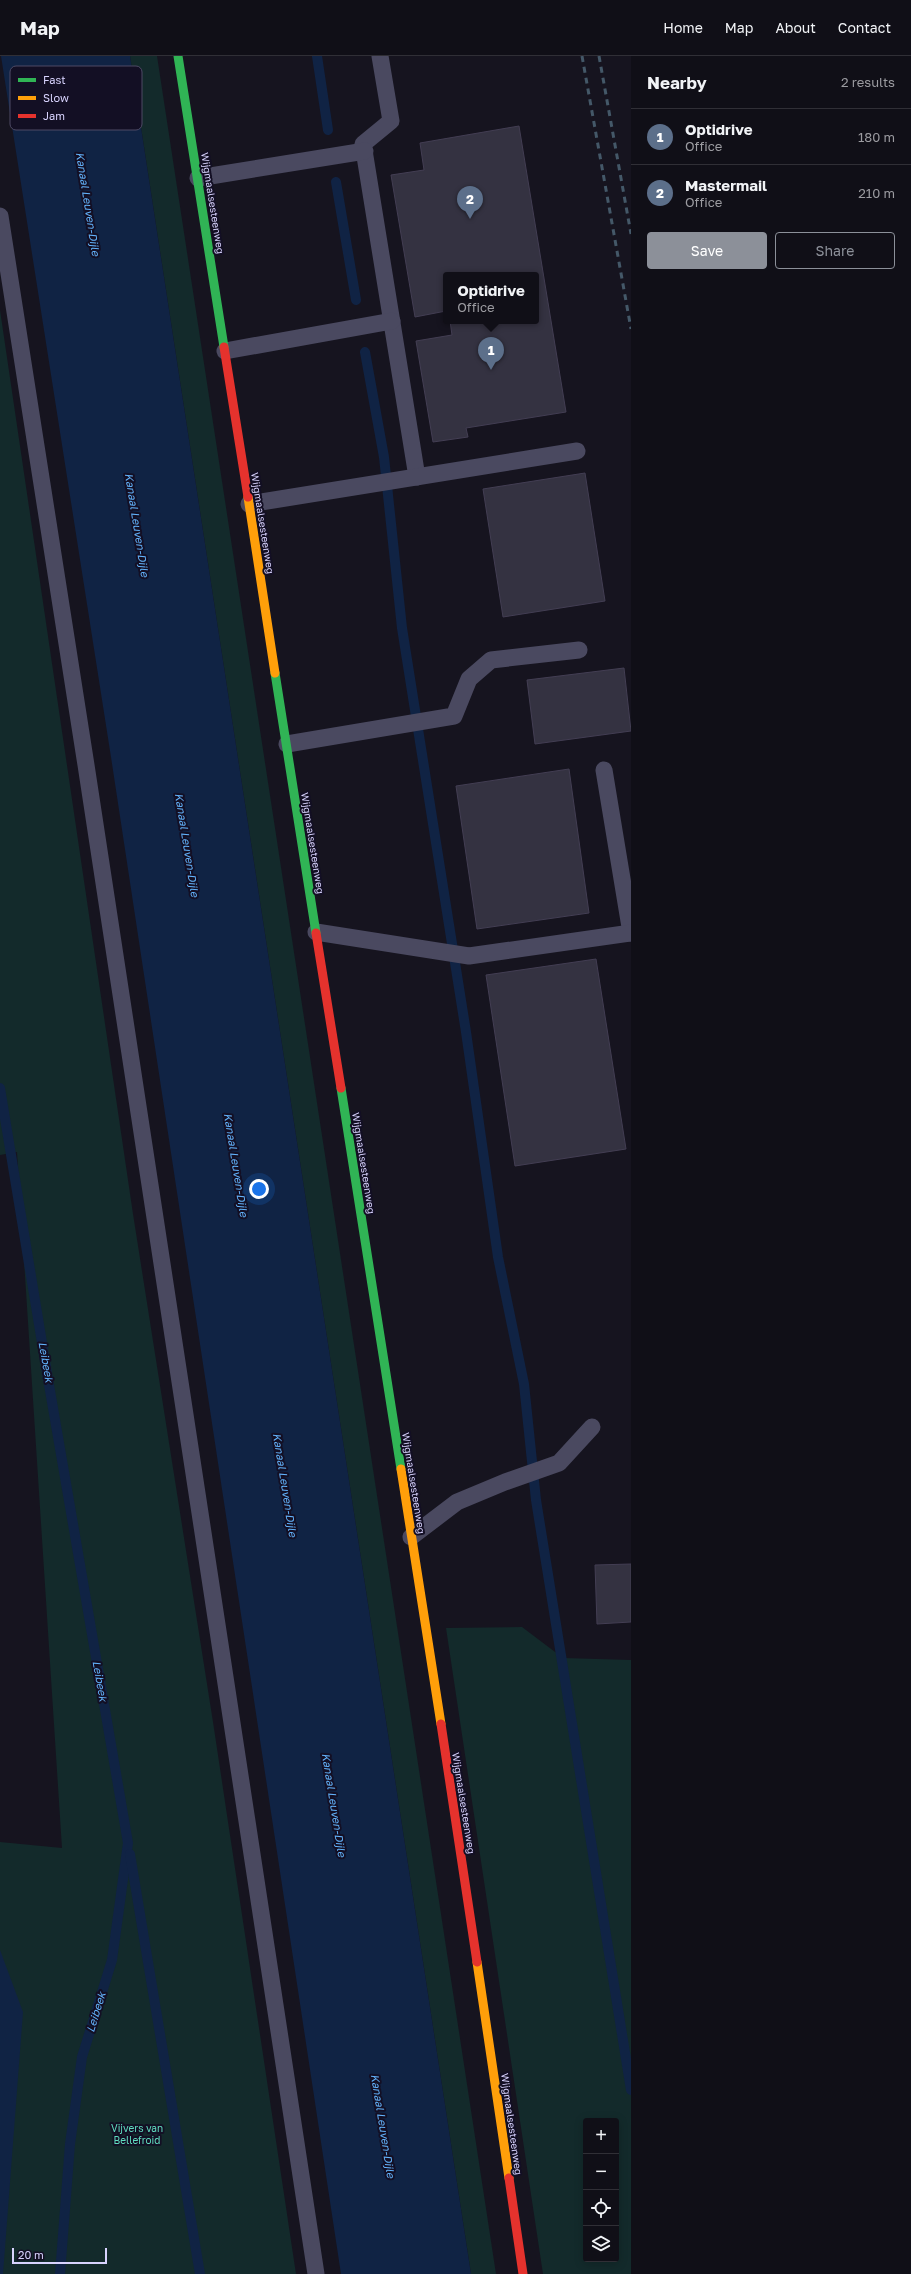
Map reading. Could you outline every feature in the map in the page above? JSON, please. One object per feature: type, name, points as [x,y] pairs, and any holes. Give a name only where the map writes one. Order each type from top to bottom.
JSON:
[{"type":"street","name":"Wijgmaalsesteenweg","points":[[178,56],[411,1537],[523,2274]]},
{"type":"lane","points":[[380,56],[391,121],[364,144],[417,477]]},
{"type":"lane","points":[[198,178],[365,150]]},
{"type":"lane","points":[[0,216],[87,772],[316,2274]]},
{"type":"lane","points":[[225,351],[392,321]]},
{"type":"lane","points":[[249,504],[578,451]]},
{"type":"lane","points":[[287,744],[454,716],[469,679],[491,660],[579,650]]},
{"type":"lane","points":[[316,932],[469,956],[631,933],[604,770]]},
{"type":"lane","points":[[411,1537],[457,1502],[513,1479],[559,1463],[592,1427]]},
{"type":"green space","points":[[130,56],[157,56],[496,2274],[471,2274],[141,130],[142,66],[132,66]]},
{"type":"green space","name":"Vijvers van Bellefroid","points":[[0,310],[133,1214],[213,1722],[296,2274],[0,2274],[0,1842],[62,1848],[17,1152],[0,1155]]},
{"type":"green space","points":[[522,1627],[563,1658],[631,1660],[631,2274],[543,2274],[446,1628]]},
{"type":"water","points":[[1,56],[130,56],[132,66],[10,66],[10,113]]},
{"type":"water","name":"Kanaal Leuven-Dijle","points":[[13,130],[141,130],[471,2274],[341,2274],[111,757]]},
{"type":"water","points":[[0,1950],[23,2012],[3,2274],[0,2274]]},
{"type":"building","points":[[519,126],[566,412],[466,428],[468,437],[433,442],[416,341],[452,335],[450,324],[539,324],[539,272],[443,272],[443,312],[415,317],[391,175],[424,170],[420,143]]},
{"type":"building","points":[[585,473],[605,601],[503,617],[483,489]]},
{"type":"building","points":[[624,668],[631,731],[535,744],[527,680]]},
{"type":"building","points":[[569,769],[589,913],[477,929],[456,786]]},
{"type":"building","points":[[596,959],[626,1149],[515,1166],[486,975]]},
{"type":"building","points":[[631,1564],[631,1622],[597,1624],[595,1565]]},
{"type":"waterway","points":[[317,56],[328,130]]},
{"type":"waterway","points":[[336,182],[356,300]]},
{"type":"waterway","points":[[365,352],[384,457],[402,628],[466,1032],[498,1257],[524,1384],[536,1500],[631,2090]]},
{"type":"waterway","name":"Leibeek","points":[[0,1088],[48,1379],[128,1843],[112,1960],[82,2057],[70,2144],[60,2274]]},
{"type":"waterway","points":[[130,1854],[200,2274]]},
{"type":"railway","points":[[582,56],[631,329]]},
{"type":"railway","points":[[599,56],[631,234]]},
{"type":"traffic: fast","points":[[178,56],[224,347]]},
{"type":"traffic: fast","points":[[275,673],[316,933]]},
{"type":"traffic: fast","points":[[341,1088],[401,1469]]},
{"type":"traffic: slow","points":[[248,497],[275,673]]},
{"type":"traffic: slow","points":[[401,1469],[441,1724]]},
{"type":"traffic: slow","points":[[477,1962],[509,2178]]},
{"type":"traffic: jam","points":[[224,347],[248,497]]},
{"type":"traffic: jam","points":[[316,933],[341,1088]]},
{"type":"traffic: jam","points":[[441,1724],[477,1962]]},
{"type":"traffic: jam","points":[[509,2178],[523,2274]]},
{"type":"place","name":"Mastermail","points":[[470,219]]},
{"type":"place","name":"Optidrive","points":[[491,370]]}]
